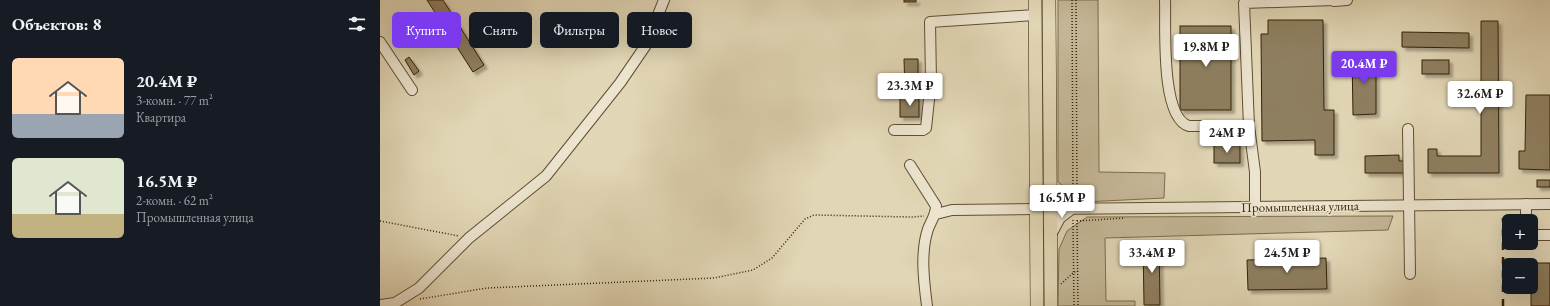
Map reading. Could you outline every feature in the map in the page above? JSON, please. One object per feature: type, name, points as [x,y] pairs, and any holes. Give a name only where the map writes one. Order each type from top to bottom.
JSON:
[{"type":"main road","points":[[1035,0],[1037,306]]},
{"type":"main road","points":[[1049,0],[1051,306]]},
{"type":"main road","points":[[1035,15],[1049,14]]},
{"type":"main road","points":[[1037,209],[1050,209]]},
{"type":"street","points":[[380,305],[395,303],[419,288],[469,238],[546,176],[620,83],[646,46],[664,0]]},
{"type":"street","points":[[1165,0],[1167,77],[1170,97],[1179,119],[1183,124],[1189,126],[1249,126]]},
{"type":"street","points":[[1255,206],[1255,172],[1249,126],[1244,1],[1346,0]]},
{"type":"street","points":[[894,130],[923,130],[926,128],[931,81],[930,22],[1035,15]]},
{"type":"street","points":[[380,42],[412,90]]},
{"type":"street","points":[[1408,130],[1410,274]]},
{"type":"street","points":[[910,165],[936,206],[936,214],[928,229],[924,252],[924,293],[927,306]]},
{"type":"street","points":[[1526,204],[1526,214]]},
{"type":"street","name":"Промышленная улица","points":[[1050,209],[1550,204]]},
{"type":"street","points":[[1051,237],[1054,226],[1060,218],[1075,208]]},
{"type":"street","points":[[936,214],[952,210],[1037,209]]},
{"type":"street","points":[[1538,235],[1550,235]]},
{"type":"path","points":[[1072,0],[1078,306]]},
{"type":"path","points":[[1074,306],[1076,0]]},
{"type":"path","points":[[418,299],[487,288],[714,278],[753,270],[772,258],[805,219],[814,215],[912,217],[936,214]]},
{"type":"path","points":[[380,221],[469,238]]},
{"type":"path","points":[[1074,272],[1078,271]]},
{"type":"shaded area","points":[[1058,0],[1098,0],[1099,172],[1165,173],[1164,198],[1084,202],[1058,182]]},
{"type":"shaded area","points":[[1039,18],[1043,18],[1045,196],[1041,196]]},
{"type":"shaded area","points":[[1393,216],[1388,230],[1105,238],[1106,301],[1135,301],[1135,306],[1058,306],[1059,249],[1067,231],[1087,217]]},
{"type":"shaded area","points":[[1041,228],[1046,228],[1047,306],[1042,306]]},
{"type":"building","points":[[427,0],[443,0],[451,12],[435,12]]},
{"type":"building","points":[[904,0],[916,0],[916,2],[904,2]]},
{"type":"building","points":[[1268,20],[1323,20],[1324,110],[1334,110],[1334,155],[1315,155],[1315,140],[1262,141],[1261,34],[1268,34]]},
{"type":"building","points":[[1481,21],[1498,21],[1499,173],[1428,173],[1428,149],[1437,149],[1437,156],[1481,156]]},
{"type":"building","points":[[1180,26],[1231,26],[1231,110],[1180,110]]},
{"type":"building","points":[[461,29],[469,41],[469,48],[473,48],[484,65],[473,72],[458,48],[461,48]]},
{"type":"building","points":[[1402,32],[1469,33],[1469,48],[1402,47]]},
{"type":"building","points":[[1352,56],[1376,56],[1376,114],[1353,115]]},
{"type":"building","points":[[409,57],[419,71],[414,75],[405,60]]},
{"type":"building","points":[[904,59],[918,59],[918,91],[905,91]]},
{"type":"building","points":[[1422,60],[1449,60],[1449,74],[1422,74]]},
{"type":"building","points":[[1526,95],[1550,95],[1550,170],[1519,169],[1519,151],[1525,151]]},
{"type":"building","points":[[900,97],[919,97],[919,117],[900,117]]},
{"type":"building","points":[[1214,144],[1240,144],[1240,163],[1214,163]]},
{"type":"building","points":[[1399,155],[1399,161],[1406,161],[1406,173],[1365,173],[1365,156]]},
{"type":"building","points":[[1537,180],[1550,180],[1550,187],[1537,187]]},
{"type":"building","points":[[1159,243],[1160,305],[1144,305],[1143,244]]},
{"type":"building","points":[[1326,258],[1327,289],[1248,290],[1247,260]]},
{"type":"building","points":[[1538,263],[1550,263],[1550,306],[1531,306],[1531,294],[1538,294]]},
{"type":"railway","points":[[1503,250],[1503,306]]}]
